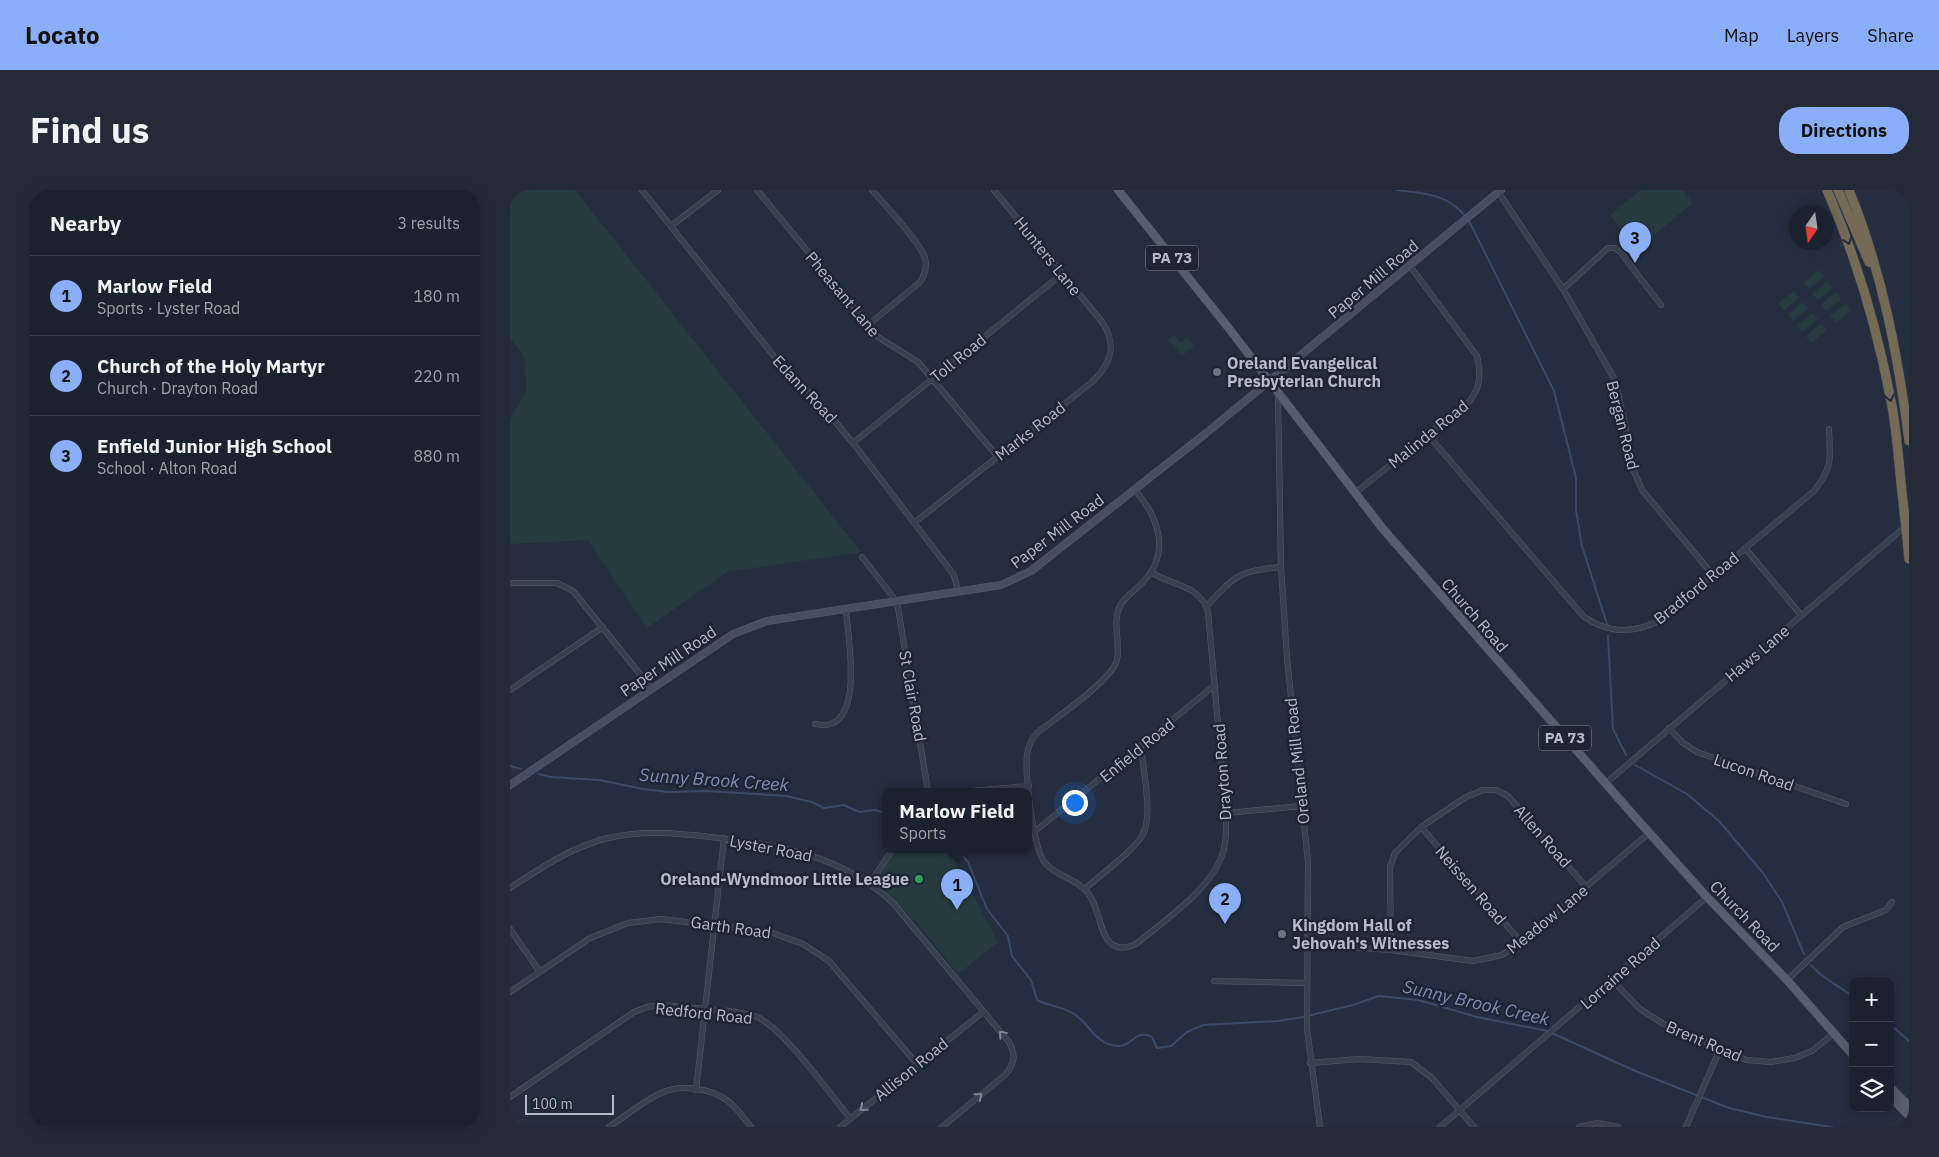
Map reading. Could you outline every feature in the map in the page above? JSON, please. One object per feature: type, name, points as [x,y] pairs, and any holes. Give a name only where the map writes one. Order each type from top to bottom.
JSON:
[{"type":"highway","points":[[1838,190],[1870,265],[1886,319],[1902,391]]},
{"type":"highway","points":[[1849,190],[1868,242],[1890,320],[1909,441]]},
{"type":"highway","points":[[1827,192],[1857,265],[1874,322],[1892,407],[1909,559]]},
{"type":"main road","name":"Church Road","points":[[1122,191],[1354,493],[1450,607],[1649,833],[1707,897],[1787,980],[1849,1050]]},
{"type":"main road","name":"Church Road","points":[[1836,1035],[1849,1046]]},
{"type":"main road","points":[[1894,1091],[1909,1106]]},
{"type":"main road","points":[[1894,1100],[1909,1116]]},
{"type":"street","name":"Edann Road","points":[[642,190],[777,360],[818,401],[853,443],[954,575],[958,592]]},
{"type":"street","points":[[671,226],[718,190]]},
{"type":"street","name":"Pheasant Lane","points":[[757,190],[868,325],[886,344],[918,362],[997,456]]},
{"type":"street","points":[[868,325],[919,283],[925,269],[922,251],[872,190]]},
{"type":"street","name":"Hunters Lane","points":[[994,190],[1102,322]]},
{"type":"street","name":"Paper Mill Road","points":[[510,784],[733,634],[766,622],[1008,583],[1024,575],[1135,490],[1269,382],[1498,191]]},
{"type":"street","name":"Bergan Road","points":[[1498,191],[1563,289],[1615,380],[1625,424],[1631,464],[1642,490],[1713,575]]},
{"type":"street","points":[[1563,289],[1608,248],[1615,248],[1621,252],[1661,305]]},
{"type":"street","name":"Malinda Road","points":[[1354,493],[1470,402],[1476,393],[1480,372],[1477,356],[1410,266]]},
{"type":"street","name":"Toll Road","points":[[853,443],[1062,274]]},
{"type":"street","name":"Marks Road","points":[[914,523],[1105,370],[1112,355],[1108,331],[1102,322]]},
{"type":"street","name":"Oreland Mill Road","points":[[1278,395],[1281,567],[1287,658],[1308,862],[1307,1020],[1310,1063],[1320,1127]]},
{"type":"street","name":"Bradford Road","points":[[1428,435],[1584,616],[1597,625],[1621,632],[1645,628],[1657,622],[1814,491],[1826,474],[1830,461],[1828,429]]},
{"type":"street","points":[[1006,788],[1029,786],[1027,755],[1033,739],[1112,671],[1117,655],[1115,624],[1121,605],[1151,572],[1158,553],[1158,532],[1152,512],[1135,490]]},
{"type":"street","name":"Haws Lane","points":[[1605,784],[1909,523]]},
{"type":"street","points":[[1745,548],[1801,615]]},
{"type":"street","points":[[862,557],[897,602]]},
{"type":"street","points":[[1151,572],[1187,587],[1200,596],[1206,606],[1226,584],[1241,574],[1254,570],[1281,567]]},
{"type":"street","points":[[510,583],[557,583],[576,593],[652,689]]},
{"type":"street","name":"St Clair Road","points":[[897,602],[928,788]]},
{"type":"street","name":"Drayton Road","points":[[1085,889],[1095,904],[1104,937],[1113,945],[1122,948],[1136,944],[1207,881],[1223,853],[1226,813],[1210,620],[1206,606]]},
{"type":"street","points":[[815,724],[824,725],[835,721],[846,709],[850,699],[846,610]]},
{"type":"street","points":[[510,690],[603,627]]},
{"type":"street","name":"Enfield Road","points":[[1034,832],[1215,685]]},
{"type":"street","name":"Lucon Road","points":[[1669,728],[1683,743],[1697,752],[1846,804]]},
{"type":"street","points":[[1032,814],[1038,852],[1046,864],[1054,872],[1085,889],[1136,843],[1144,832],[1147,817],[1141,746]]},
{"type":"street","name":"Allen Road","points":[[1422,827],[1466,797],[1483,790],[1496,790],[1508,796],[1586,887]]},
{"type":"street","points":[[1226,813],[1301,806]]},
{"type":"street","points":[[1391,950],[1390,867],[1395,853],[1422,827]]},
{"type":"street","name":"Neissen Road","points":[[1422,827],[1521,942]]},
{"type":"street","name":"Lyster Road","points":[[510,888],[560,856],[607,838],[658,832],[724,838],[800,851],[840,866],[870,883],[893,902],[1009,1042],[1015,1058],[1006,1074],[942,1127]]},
{"type":"street","name":"Meadow Lane","points":[[1307,944],[1391,950],[1473,961],[1502,956],[1649,833]]},
{"type":"street","points":[[696,1090],[724,838]]},
{"type":"street","points":[[870,883],[890,853]]},
{"type":"street","name":"Lorraine Road","points":[[1440,1127],[1555,1030],[1707,897]]},
{"type":"street","points":[[1787,980],[1843,927],[1886,910],[1892,902]]},
{"type":"street","name":"Garth Road","points":[[510,992],[590,938],[628,923],[661,919],[770,932],[792,939],[813,950],[837,969],[917,1064]]},
{"type":"street","points":[[510,928],[540,972]]},
{"type":"street","name":"Brent Road","points":[[1612,980],[1651,1017],[1720,1049],[1752,1061],[1782,1061],[1812,1051],[1836,1035]]},
{"type":"street","points":[[1214,981],[1307,982]]},
{"type":"street","name":"Redford Road","points":[[510,1097],[641,1009],[661,1005],[748,1014],[767,1023],[784,1038],[850,1118]]},
{"type":"street","name":"Allison Road","points":[[840,1127],[983,1012]]},
{"type":"street","points":[[1686,1127],[1720,1049]]},
{"type":"street","points":[[1310,1063],[1359,1059],[1411,1062],[1432,1078],[1474,1127]]},
{"type":"street","points":[[609,1127],[662,1092],[672,1089],[696,1090],[723,1097],[736,1108],[751,1127]]},
{"type":"street","points":[[1579,1127],[1597,1124],[1618,1127]]},
{"type":"green space","points":[[510,190],[575,190],[861,552],[727,572],[647,628],[588,540],[510,544],[510,419],[527,391],[524,356],[510,338]]},
{"type":"green space","points":[[1641,190],[1682,190],[1693,203],[1637,249],[1610,215]]},
{"type":"green space","points":[[1819,270],[1824,277],[1809,289],[1803,283]]},
{"type":"green space","points":[[1827,281],[1833,288],[1818,300],[1812,294]]},
{"type":"green space","points":[[1794,291],[1799,298],[1784,310],[1778,303]]},
{"type":"green space","points":[[1836,292],[1842,299],[1826,311],[1821,304]]},
{"type":"green space","points":[[1803,302],[1809,308],[1793,321],[1788,314]]},
{"type":"green space","points":[[1846,303],[1851,310],[1836,323],[1830,316]]},
{"type":"green space","points":[[1812,313],[1818,319],[1802,332],[1797,325]]},
{"type":"green space","points":[[1821,323],[1827,330],[1811,343],[1806,336]]},
{"type":"green space","points":[[1174,335],[1180,343],[1187,337],[1194,346],[1182,356],[1168,340]]},
{"type":"green space","points":[[895,853],[951,853],[998,942],[958,974],[920,926],[874,882]]},
{"type":"waterway","points":[[1397,190],[1426,194],[1443,199],[1459,209],[1466,217]]},
{"type":"waterway","points":[[1469,221],[1554,391],[1576,478],[1576,510],[1582,546],[1607,624]]},
{"type":"waterway","points":[[1608,636],[1613,729],[1626,755]]},
{"type":"waterway","points":[[1635,765],[1687,794],[1719,821],[1763,873],[1782,902],[1804,954]]},
{"type":"waterway","name":"Sunny Brook Creek","points":[[510,766],[521,769]]},
{"type":"waterway","name":"Sunny Brook Creek","points":[[539,774],[551,777],[599,780],[668,792],[707,791],[786,796],[812,802],[824,808],[844,805],[859,812],[875,810],[882,812]]},
{"type":"waterway","name":"Sunny Brook Creek","points":[[960,853],[968,862],[987,909],[1008,936],[1012,956],[1031,980],[1037,1000],[1074,1014],[1098,1038],[1109,1044],[1122,1046],[1138,1036],[1147,1035],[1152,1037],[1157,1048],[1171,1046],[1187,1032],[1203,1025],[1278,1021],[1303,1017],[1353,1005],[1379,996],[1418,1000],[1477,1017],[1548,1031]]},
{"type":"waterway","points":[[1811,965],[1820,974],[1849,994]]},
{"type":"waterway","points":[[1894,1028],[1909,1041]]},
{"type":"waterway","name":"Sunny Brook Creek","points":[[1552,1033],[1633,1070],[1729,1108],[1767,1117],[1832,1127]]},
{"type":"place","name":"Enfield Junior High School","points":[[1635,263]]},
{"type":"place","name":"Oreland Evangelical Presbyterian Church","points":[[1217,372]]},
{"type":"place","name":"Oreland-Wyndmoor Little League","points":[[919,879]]},
{"type":"place","name":"Marlow Field","points":[[957,910]]},
{"type":"place","name":"Church of the Holy Martyr","points":[[1225,924]]},
{"type":"place","name":"Kingdom Hall of Jehovah's Witnesses","points":[[1282,934]]}]
